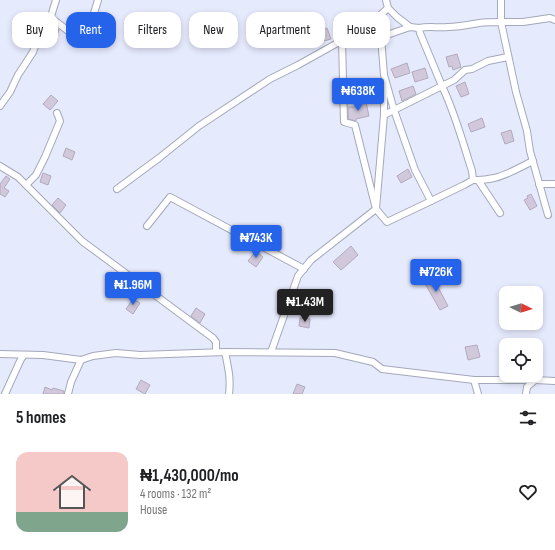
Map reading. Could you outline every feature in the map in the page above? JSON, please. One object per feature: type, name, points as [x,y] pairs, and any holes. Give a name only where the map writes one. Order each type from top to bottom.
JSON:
[{"type":"street","points":[[52,12],[56,0]]},
{"type":"street","points":[[58,23],[76,37],[84,39],[87,36],[98,0]]},
{"type":"street","points":[[386,0],[388,8],[397,18],[410,27]]},
{"type":"street","points":[[501,0],[501,22],[508,57],[527,130],[530,151],[548,214]]},
{"type":"street","points":[[384,12],[388,8]]},
{"type":"street","points":[[390,34],[410,27],[435,28],[480,23],[523,22],[550,18],[555,20]]},
{"type":"street","points":[[419,28],[448,99],[472,172],[476,180],[500,213]]},
{"type":"street","points":[[117,189],[199,126],[270,79],[333,45]]},
{"type":"street","points":[[0,106],[10,92],[18,75],[35,48]]},
{"type":"street","points":[[342,48],[344,122],[355,126],[376,209],[387,222],[476,180],[494,178],[533,161]]},
{"type":"street","points":[[271,352],[298,276],[311,260],[376,209],[384,114],[384,75],[382,48]]},
{"type":"street","points":[[384,114],[454,80],[465,70],[472,69],[488,61],[508,57]]},
{"type":"street","points":[[384,75],[394,110],[416,170],[431,201]]},
{"type":"street","points":[[26,185],[36,175],[45,157],[60,121],[57,114]]},
{"type":"street","points":[[0,166],[18,177],[82,241],[213,338],[216,342],[216,352]]},
{"type":"street","points":[[539,184],[555,184]]},
{"type":"street","points":[[147,226],[170,197],[304,269]]},
{"type":"street","points":[[0,354],[43,355],[81,360],[102,354],[116,353],[140,355],[216,352],[335,353],[373,362],[382,369],[474,380],[499,380]]},
{"type":"street","points":[[225,352],[231,383],[229,394]]},
{"type":"street","points":[[5,394],[24,355]]},
{"type":"street","points":[[68,394],[71,382],[81,360]]},
{"type":"street","points":[[474,380],[478,394]]},
{"type":"street","points":[[543,380],[555,381]]},
{"type":"street","points":[[526,394],[527,387],[533,382]]},
{"type":"building","points":[[327,28],[331,39],[325,41],[325,29]]},
{"type":"building","points":[[457,54],[461,67],[453,70],[452,66],[449,67],[446,57]]},
{"type":"building","points":[[407,63],[410,73],[395,78],[391,69]]},
{"type":"building","points":[[425,68],[428,78],[415,82],[412,72]]},
{"type":"building","points":[[465,82],[469,94],[461,97],[456,86]]},
{"type":"building","points":[[413,86],[416,94],[402,101],[399,91]]},
{"type":"building","points":[[51,95],[58,101],[50,110],[43,104]]},
{"type":"building","points":[[366,102],[369,116],[356,119],[356,121],[348,119],[348,107],[357,107],[356,104]]},
{"type":"building","points":[[482,118],[485,127],[471,132],[468,124]]},
{"type":"building","points":[[511,130],[514,141],[505,144],[501,133]]},
{"type":"building","points":[[66,148],[75,152],[72,160],[63,156]]},
{"type":"building","points":[[408,169],[412,177],[401,183],[397,176]]},
{"type":"building","points":[[43,173],[51,176],[48,185],[40,182]]},
{"type":"building","points":[[6,176],[10,179],[4,188],[9,191],[5,197],[0,194],[0,184]]},
{"type":"building","points":[[531,194],[537,206],[530,210],[524,200]]},
{"type":"building","points":[[58,198],[66,205],[60,213],[52,205]]},
{"type":"building","points":[[351,246],[358,255],[341,270],[333,262]]},
{"type":"building","points":[[256,251],[263,257],[256,267],[248,261]]},
{"type":"building","points":[[432,276],[448,306],[440,310],[423,280]]},
{"type":"building","points":[[133,299],[140,303],[133,314],[126,309]]},
{"type":"building","points":[[196,308],[205,314],[200,323],[191,316]]},
{"type":"building","points":[[300,318],[310,319],[309,328],[299,326]]},
{"type":"building","points":[[477,345],[480,357],[468,360],[465,347]]},
{"type":"building","points":[[141,380],[150,385],[145,394],[136,389]]},
{"type":"building","points":[[297,384],[305,387],[302,394],[293,394]]},
{"type":"building","points":[[45,387],[52,390],[53,388],[64,391],[64,394],[43,394]]}]
